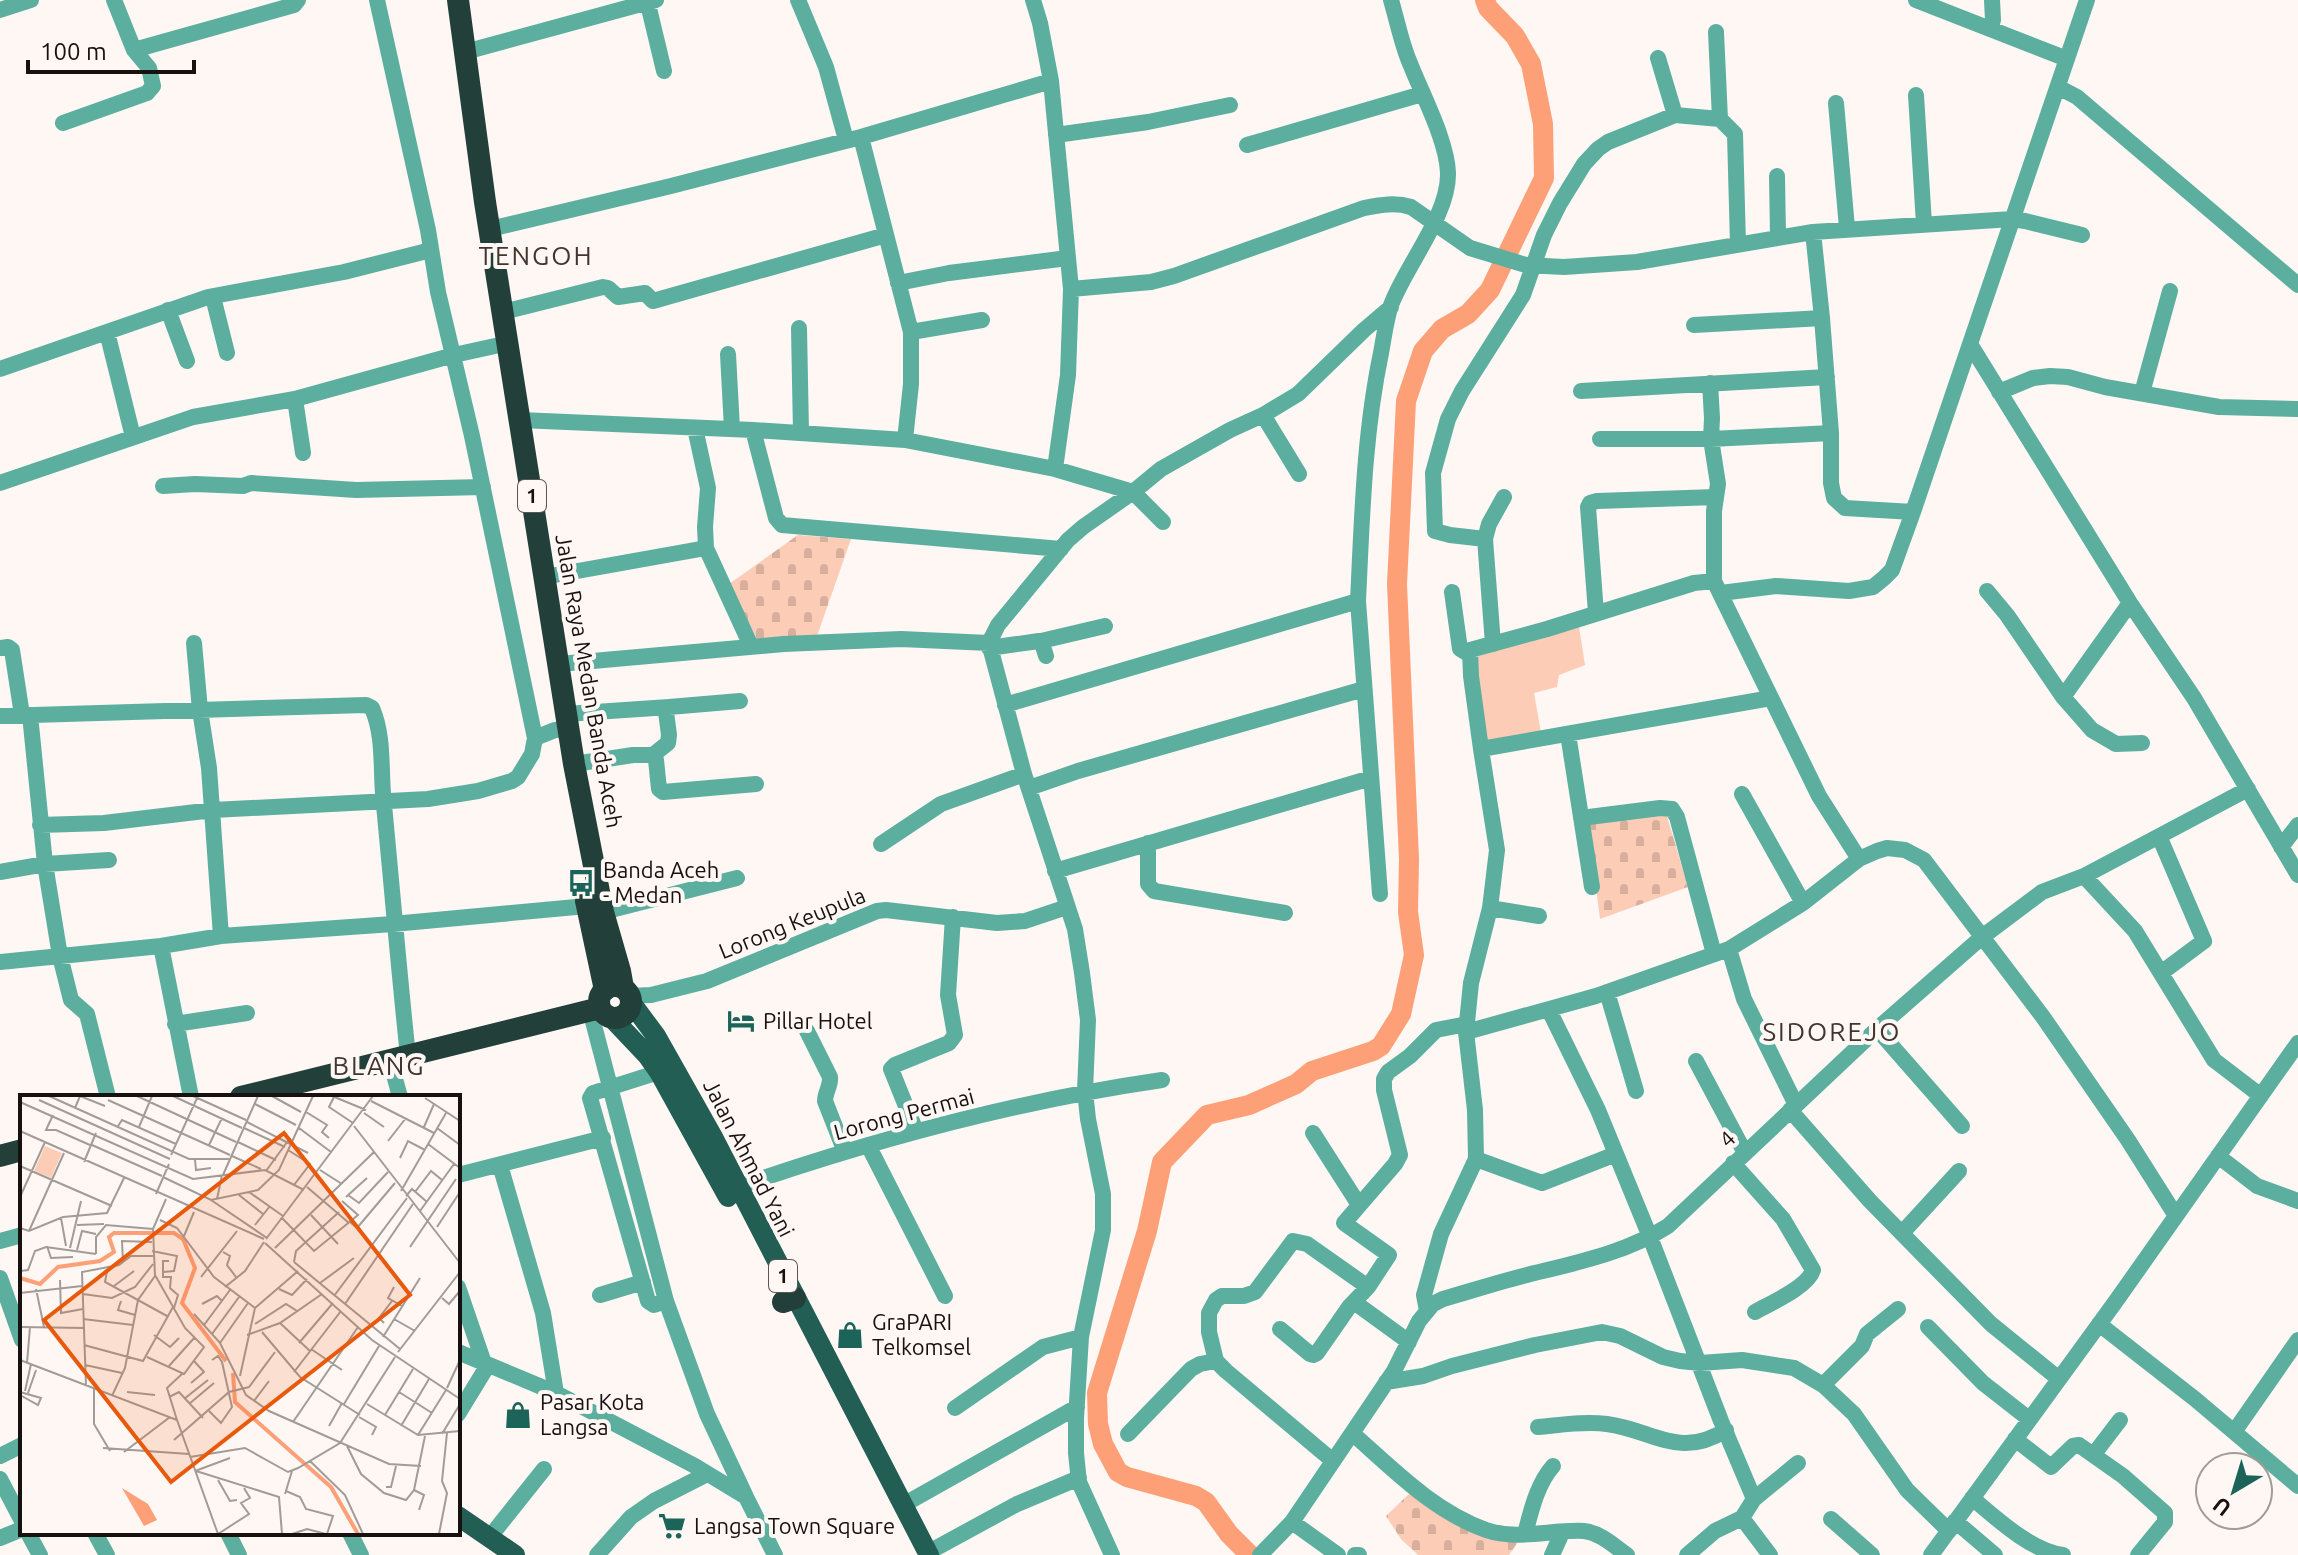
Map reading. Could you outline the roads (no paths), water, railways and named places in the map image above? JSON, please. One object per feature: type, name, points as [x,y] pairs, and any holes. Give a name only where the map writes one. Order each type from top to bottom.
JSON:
[{"type":"highway","name":"Jalan Raya Medan Banda Aceh","points":[[444,0],[480,203],[490,229],[559,664],[556,728],[574,764],[595,909]]},
{"type":"highway","name":"Jalan Raya Medan Banda Aceh","points":[[458,0],[495,346],[556,728],[613,1001]]},
{"type":"highway","points":[[249,1095],[613,1001]]},
{"type":"highway","points":[[0,1156],[20,1151]]},
{"type":"main road","name":"1","points":[[613,1001],[659,1072],[789,1300],[924,1554]]},
{"type":"main road","name":"Jalan Ahmad Yani","points":[[613,1001],[656,1036],[714,1139],[789,1300],[903,1505],[924,1554]]},
{"type":"main road","points":[[460,1517],[515,1555]]},
{"type":"street","points":[[0,10],[31,0]]},
{"type":"street","points":[[63,123],[150,91],[153,83],[149,68],[134,50],[114,0]]},
{"type":"street","points":[[134,50],[294,5],[298,0]]},
{"type":"street","points":[[377,0],[438,292],[483,487],[556,728]]},
{"type":"street","points":[[798,0],[854,138],[886,235],[911,332],[911,384],[905,440]]},
{"type":"street","points":[[1033,0],[1051,81],[1071,289],[1068,375],[1055,469]]},
{"type":"street","points":[[1380,894],[1358,601],[1367,445],[1375,380],[1391,307],[1434,222],[1446,193],[1448,171],[1444,151],[1405,52],[1391,0]]},
{"type":"street","points":[[1916,0],[2067,59]]},
{"type":"street","points":[[1990,29],[1992,0]]},
{"type":"street","points":[[1452,592],[1460,649],[1465,652],[1694,583],[1718,587],[1776,586],[1849,591],[1873,587],[1892,570],[2087,0]]},
{"type":"street","points":[[465,52],[651,1],[664,71]]},
{"type":"street","points":[[1716,32],[1720,119]]},
{"type":"street","points":[[1658,58],[1675,115]]},
{"type":"street","points":[[490,229],[854,138],[1051,81]]},
{"type":"street","points":[[2058,87],[2077,97],[2298,285]]},
{"type":"street","points":[[1247,145],[1422,94]]},
{"type":"street","points":[[1916,95],[1924,224]]},
{"type":"street","points":[[1836,103],[1847,228]]},
{"type":"street","points":[[1056,135],[1148,122],[1230,105]]},
{"type":"street","points":[[1485,539],[1434,530],[1433,473],[1448,419],[1462,391],[1515,309],[1544,235],[1584,164],[1598,149],[1626,133],[1675,115],[1720,119],[1735,134],[1738,244]]},
{"type":"street","points":[[1777,176],[1778,236]]},
{"type":"street","points":[[1071,289],[1151,282],[1174,276],[1364,208],[1385,204],[1411,207],[1470,248],[1530,265],[1564,267],[1637,262],[1778,236],[1847,228],[2012,219],[2082,235]]},
{"type":"street","points":[[1813,232],[1827,377],[1834,498],[1845,508],[1913,512]]},
{"type":"street","points":[[503,312],[603,287],[618,297],[645,293],[653,301],[886,235]]},
{"type":"street","points":[[0,369],[213,297],[344,272],[431,250]]},
{"type":"street","points":[[898,283],[963,271],[1068,258]]},
{"type":"street","points":[[2142,393],[2170,291]]},
{"type":"street","points":[[213,297],[227,353]]},
{"type":"street","points":[[1112,1555],[1079,1478],[1077,1407],[1081,1337],[1103,1230],[1103,1194],[1085,1091],[1088,1020],[1075,929],[1027,781],[989,645],[998,625],[1068,540],[1083,527],[1175,460],[1287,401],[1391,307]]},
{"type":"street","points":[[168,310],[187,361]]},
{"type":"street","points":[[1694,325],[1822,318]]},
{"type":"street","points":[[911,332],[982,320]]},
{"type":"street","points":[[799,328],[801,433]]},
{"type":"street","points":[[107,332],[133,437]]},
{"type":"street","points":[[1970,344],[2130,603],[2194,698],[2298,875]]},
{"type":"street","points":[[0,483],[193,417],[295,399],[495,346]]},
{"type":"street","points":[[728,354],[732,429]]},
{"type":"street","points":[[1581,391],[1827,377]]},
{"type":"street","points":[[1999,392],[2033,378],[2068,377],[2105,387],[2219,407],[2298,409]]},
{"type":"street","points":[[1710,383],[1711,439],[1718,484],[1718,587],[1819,796],[1859,859]]},
{"type":"street","points":[[295,399],[303,453]]},
{"type":"street","points":[[1263,415],[1299,474]]},
{"type":"street","points":[[520,420],[905,440],[1055,469],[1133,492],[1163,522]]},
{"type":"street","points":[[695,428],[708,488],[706,548],[751,646]]},
{"type":"street","points":[[753,430],[777,522],[782,525],[1061,549]]},
{"type":"street","points":[[1600,439],[1711,439],[1831,433]]},
{"type":"street","points":[[163,486],[243,486],[251,483],[356,490],[483,487]]},
{"type":"street","points":[[1493,644],[1485,539],[1489,524],[1504,497]]},
{"type":"street","points":[[1596,613],[1590,503],[1716,497]]},
{"type":"street","points":[[544,577],[706,548]]},
{"type":"street","points":[[1987,591],[2063,697],[2092,730],[2116,744],[2142,743]]},
{"type":"street","points":[[1005,705],[1358,601]]},
{"type":"street","points":[[2063,697],[2130,603]]},
{"type":"street","points":[[559,664],[751,646],[901,639],[1043,649],[1105,626]]},
{"type":"street","points":[[194,643],[213,810],[221,936]]},
{"type":"street","points":[[0,648],[12,650],[26,715],[60,956],[71,1000],[87,1014],[107,1095]]},
{"type":"street","points":[[1260,1555],[1292,1522],[1386,1382],[1427,1311],[1424,1295],[1441,1234],[1476,1159],[1467,1028],[1471,983],[1490,908],[1497,850],[1471,676],[1470,650]]},
{"type":"street","points":[[881,844],[941,804],[1091,767],[1364,689]]},
{"type":"street","points":[[1481,749],[1771,698]]},
{"type":"street","points":[[40,825],[104,823],[213,810],[428,799],[478,791],[512,781],[556,728],[669,707],[740,701]]},
{"type":"street","points":[[0,716],[370,706],[374,709],[382,753],[383,801],[389,847],[400,1095]]},
{"type":"street","points":[[574,764],[653,755],[668,743],[666,712],[669,707]]},
{"type":"street","points":[[1568,734],[1592,887]]},
{"type":"street","points":[[653,755],[662,792],[756,784]]},
{"type":"street","points":[[1055,871],[1371,778]]},
{"type":"street","name":"4","points":[[1427,1311],[1443,1299],[1577,1263],[1650,1237],[1668,1226],[1877,1029],[1982,937],[2042,892],[2084,876],[2248,789]]},
{"type":"street","points":[[1742,794],[1803,903]]},
{"type":"street","points":[[1581,818],[1672,809],[1721,952],[1793,1108],[1870,1201],[1991,1324],[2059,1379]]},
{"type":"street","points":[[2281,847],[2298,825]]},
{"type":"street","points":[[2159,836],[2204,941],[2161,973]]},
{"type":"street","points":[[1148,843],[1148,884],[1154,891],[1285,913]]},
{"type":"street","points":[[1280,1329],[1313,1355],[1317,1353],[1368,1287],[1389,1254],[1344,1224],[1400,1155],[1384,1079],[1436,1030],[1467,1028],[1549,1010],[1721,952],[1742,943],[1803,903],[1859,859],[1887,848],[1905,850],[1924,860],[2043,1017],[2176,1216]]},
{"type":"street","points":[[0,872],[45,864],[109,860]]},
{"type":"street","points":[[2084,876],[2135,931],[2214,1060],[2261,1096]]},
{"type":"street","points":[[0,962],[161,946],[221,936],[595,909],[737,878]]},
{"type":"street","name":"Lorong Keupula","points":[[613,1001],[707,981],[877,911],[1015,923],[1067,907]]},
{"type":"street","points":[[1490,908],[1539,916]]},
{"type":"street","points":[[916,1131],[891,1069],[949,1043],[955,1035],[948,995],[953,917]]},
{"type":"street","points":[[161,946],[191,1095]]},
{"type":"street","points":[[1607,992],[1636,1091]]},
{"type":"street","points":[[613,1001],[610,1087],[666,1301],[707,1414],[775,1555]]},
{"type":"street","points":[[1549,1010],[1598,1110],[1754,1499]]},
{"type":"street","points":[[175,1024],[247,1013]]},
{"type":"street","points":[[1877,1029],[1962,1126]]},
{"type":"street","points":[[807,1031],[830,1077],[825,1101],[845,1152]]},
{"type":"street","points":[[1931,1555],[2298,1043]]},
{"type":"street","points":[[1696,1061],[1739,1158],[1783,1219],[1813,1270],[1810,1278],[1755,1312]]},
{"type":"street","points":[[659,1072],[593,1093],[590,1098],[649,1304],[666,1301]]},
{"type":"street","name":"Lorong Permai","points":[[737,1187],[916,1131],[1085,1091],[1162,1080]]},
{"type":"street","points":[[1313,1133],[1359,1205]]},
{"type":"street","points":[[460,1175],[603,1138]]},
{"type":"street","points":[[868,1145],[945,1296]]},
{"type":"street","points":[[1476,1159],[1542,1183],[1616,1154]]},
{"type":"street","points":[[2218,1156],[2257,1186],[2298,1201]]},
{"type":"street","points":[[500,1165],[543,1313],[556,1393]]},
{"type":"street","points":[[1902,1233],[1959,1171]]},
{"type":"street","points":[[0,1241],[20,1236]]},
{"type":"street","points":[[1333,1461],[1216,1361],[1207,1320],[1212,1305],[1222,1296],[1244,1296],[1255,1292],[1293,1241],[1307,1244],[1368,1287]]},
{"type":"street","points":[[0,1278],[20,1334]]},
{"type":"street","points":[[600,1295],[643,1282]]},
{"type":"street","points":[[460,1292],[486,1364],[460,1410]]},
{"type":"street","points":[[1354,1302],[1409,1342]]},
{"type":"street","points":[[1823,1385],[1862,1346],[1867,1334],[1898,1309]]},
{"type":"street","points":[[2099,1324],[2298,1486]]},
{"type":"street","points":[[1928,1327],[1983,1383],[2029,1419]]},
{"type":"street","points":[[1386,1382],[1423,1376],[1535,1345],[1602,1332],[1620,1336],[1663,1357],[1700,1363],[1742,1360],[1794,1368],[1823,1385],[1854,1414],[1907,1490],[1995,1555]]},
{"type":"street","points":[[955,1408],[1043,1347],[1081,1337]]},
{"type":"street","points":[[2234,1432],[2298,1340]]},
{"type":"street","points":[[460,1353],[556,1393],[746,1497]]},
{"type":"street","points":[[1128,1434],[1191,1369],[1216,1361]]},
{"type":"street","points":[[903,1505],[1077,1407]]},
{"type":"street","points":[[2094,1454],[2120,1420]]},
{"type":"street","points":[[1538,1427],[1609,1424],[1680,1443],[1703,1442],[1726,1430]]},
{"type":"street","points":[[1352,1433],[1440,1508],[1486,1530],[1525,1534],[1585,1531],[1602,1537],[1627,1555]]},
{"type":"street","points":[[2015,1439],[2051,1467],[2076,1444],[2094,1454],[2165,1513],[2165,1522],[2138,1555]]},
{"type":"street","points":[[0,1456],[20,1446]]},
{"type":"street","points":[[1687,1555],[1715,1531],[1742,1518],[1754,1499],[1798,1463]]},
{"type":"street","points":[[1525,1534],[1533,1506],[1553,1466]]},
{"type":"street","points":[[489,1538],[544,1469]]},
{"type":"street","points":[[597,1555],[631,1517],[654,1501],[707,1474]]},
{"type":"street","points":[[924,1554],[1017,1504],[1079,1478]]},
{"type":"street","points":[[2,1485],[20,1517]]},
{"type":"street","points":[[1972,1498],[1997,1520],[2046,1552],[2063,1555]]},
{"type":"street","points":[[1742,1518],[1770,1555]]},
{"type":"street","points":[[1831,1519],[1872,1555]]},
{"type":"street","points":[[1292,1522],[1338,1555]]},
{"type":"street","points":[[0,1538],[20,1530]]},
{"type":"street","points":[[1552,1555],[1562,1533]]},
{"type":"street","points":[[29,1535],[40,1555]]},
{"type":"street","points":[[96,1535],[107,1555]]},
{"type":"street","points":[[229,1535],[239,1555]]},
{"type":"street","points":[[351,1535],[361,1555]]},
{"type":"waterway","points":[[1250,1555],[1229,1534],[1206,1502],[1196,1496],[1118,1472],[1103,1444],[1098,1424],[1097,1393],[1147,1231],[1162,1162],[1207,1115],[1249,1105],[1296,1084],[1312,1071],[1373,1051],[1381,1046],[1401,1014],[1414,955],[1408,912],[1409,859],[1397,584],[1406,401],[1423,351],[1442,329],[1468,314],[1490,290],[1544,178],[1543,124],[1531,64],[1515,36],[1488,8],[1485,0]]},
{"type":"place","name":"Banda Aceh - Medan","points":[[581,883]]},
{"type":"place","name":"Pillar Hotel","points":[[741,1021]]},
{"type":"place","name":"GraPARI Telkomsel","points":[[850,1335]]},
{"type":"place","name":"Pasar Kota Langsa","points":[[518,1415]]},
{"type":"place","name":"Langsa Town Square","points":[[672,1526]]},
{"type":"district","name":"TENGOH","points":[[536,256]]},
{"type":"district","name":"SIDOREJO","points":[[1832,1032]]},
{"type":"district","name":"BLANG","points":[[379,1066]]}]
